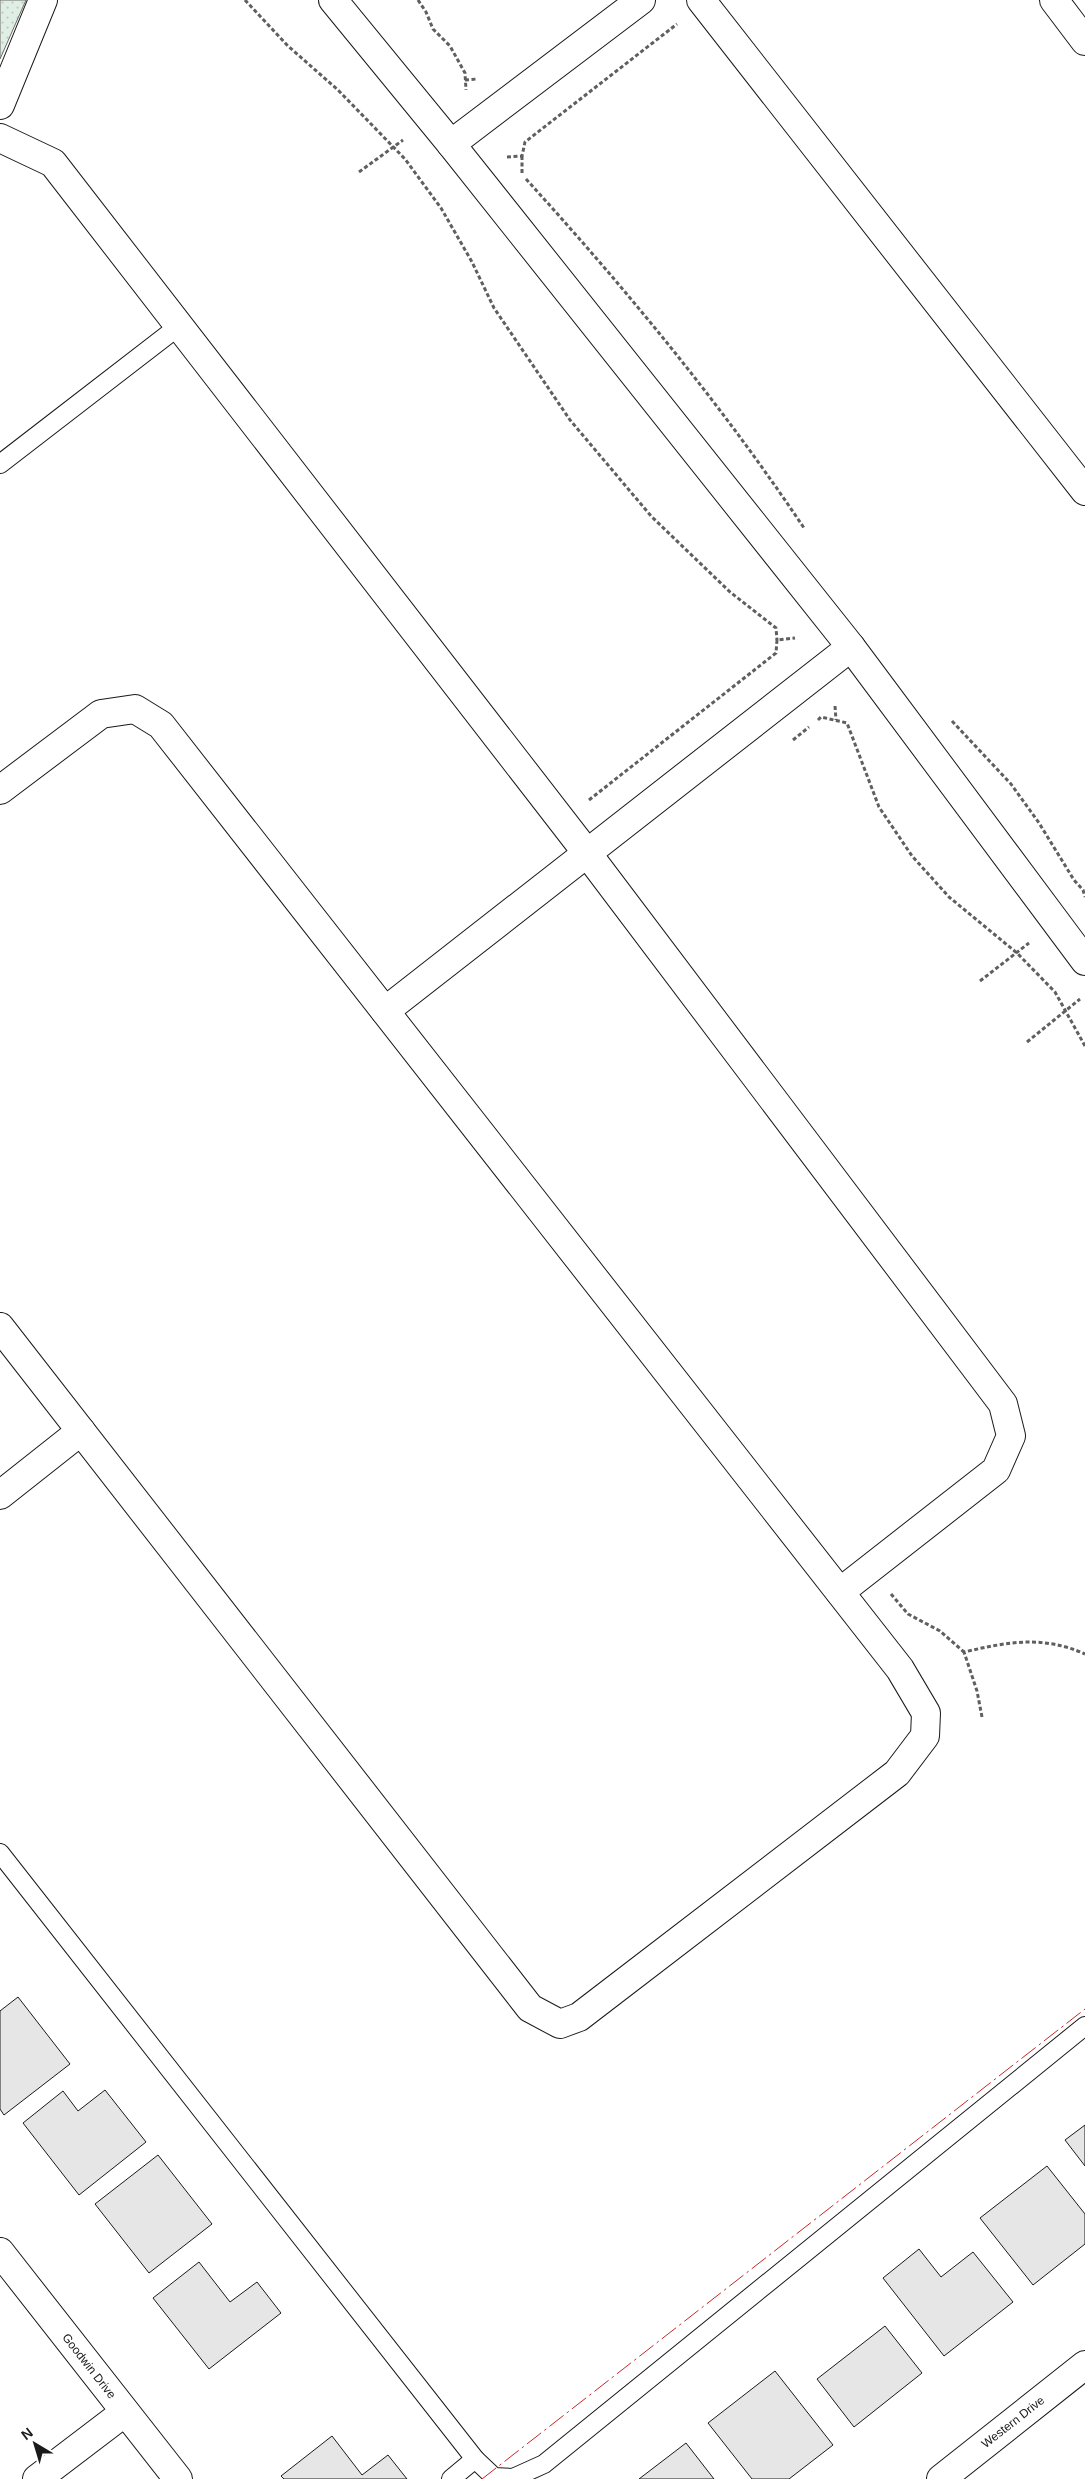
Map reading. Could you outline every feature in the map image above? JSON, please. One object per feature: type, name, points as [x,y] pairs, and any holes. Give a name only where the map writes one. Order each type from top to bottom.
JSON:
[{"type":"street","points":[[0,105],[43,0]]},
{"type":"street","points":[[333,0],[451,144],[851,647],[1083,954]]},
{"type":"street","points":[[451,144],[641,0]]},
{"type":"street","points":[[1054,0],[1085,41]]},
{"type":"street","points":[[692,9],[1085,491]]},
{"type":"street","points":[[0,138],[53,163],[587,853],[1003,1404],[1011,1436],[996,1470],[840,1592]]},
{"type":"street","points":[[385,1011],[851,647]]},
{"type":"street","points":[[0,790],[101,714],[136,709],[161,725],[900,1669],[926,1713],[925,1736],[897,1773],[579,2017],[560,2024],[530,2008],[0,1327]]},
{"type":"street","points":[[0,1495],[81,1431]]},
{"type":"street","name":"Goodwin Drive","points":[[0,2252],[178,2479]]},
{"type":"street","name":"Western Drive","points":[[942,2479],[1085,2365]]},
{"type":"street","points":[[37,2479],[125,2412]]},
{"type":"lane","points":[[0,464],[179,326]]},
{"type":"lane","points":[[0,1853],[476,2459],[494,2478],[513,2478],[544,2464],[1085,2026]]},
{"type":"lane","points":[[451,2479],[476,2459]]},
{"type":"path","points":[[245,0],[288,46],[338,90],[393,147],[441,208],[494,308],[570,420],[651,516],[730,592],[776,628],[776,653],[588,801]]},
{"type":"path","points":[[418,0],[426,12],[433,29],[450,46],[464,73],[466,95]]},
{"type":"path","points":[[692,9],[525,142],[520,173],[596,256],[706,392],[807,533]]},
{"type":"path","points":[[359,172],[410,136]]},
{"type":"path","points":[[504,158],[522,156]]},
{"type":"path","points":[[777,640],[795,638]]},
{"type":"path","points":[[835,706],[836,720]]},
{"type":"path","points":[[793,740],[821,717],[847,723],[879,807],[912,856],[949,897],[1016,953],[1055,992],[1085,1046]]},
{"type":"path","points":[[950,719],[1011,784],[1039,823],[1074,880],[1084,890],[1085,897]]},
{"type":"path","points":[[980,981],[1036,939]]},
{"type":"path","points":[[1027,1042],[1080,999]]},
{"type":"path","points":[[888,1591],[908,1614],[940,1631],[964,1652],[977,1691],[982,1717]]},
{"type":"path","points":[[964,1652],[1008,1642],[1042,1641],[1085,1654]]},
{"type":"green space","points":[[0,0],[26,0],[0,59]]},
{"type":"building","points":[[18,1997],[70,2064],[4,2115],[0,2109],[0,2011]]},
{"type":"building","points":[[105,2090],[146,2142],[79,2195],[23,2123],[63,2091],[78,2111]]},
{"type":"building","points":[[1085,2125],[1085,2166],[1065,2140]]},
{"type":"building","points":[[158,2155],[212,2224],[149,2273],[95,2204]]},
{"type":"building","points":[[1047,2166],[1085,2214],[1085,2244],[1033,2285],[980,2218]]},
{"type":"building","points":[[919,2249],[941,2277],[973,2252],[1013,2302],[944,2356],[883,2278]]},
{"type":"building","points":[[199,2262],[230,2302],[257,2282],[281,2313],[209,2369],[153,2298]]},
{"type":"building","points":[[885,2326],[922,2373],[854,2427],[817,2379]]},
{"type":"building","points":[[775,2371],[833,2445],[789,2479],[752,2479],[708,2423]]},
{"type":"building","points":[[332,2436],[362,2475],[388,2455],[407,2479],[284,2479],[281,2476]]},
{"type":"building","points":[[686,2443],[714,2479],[639,2479]]},
{"type":"power","points":[[482,2479],[1085,2009]]}]
